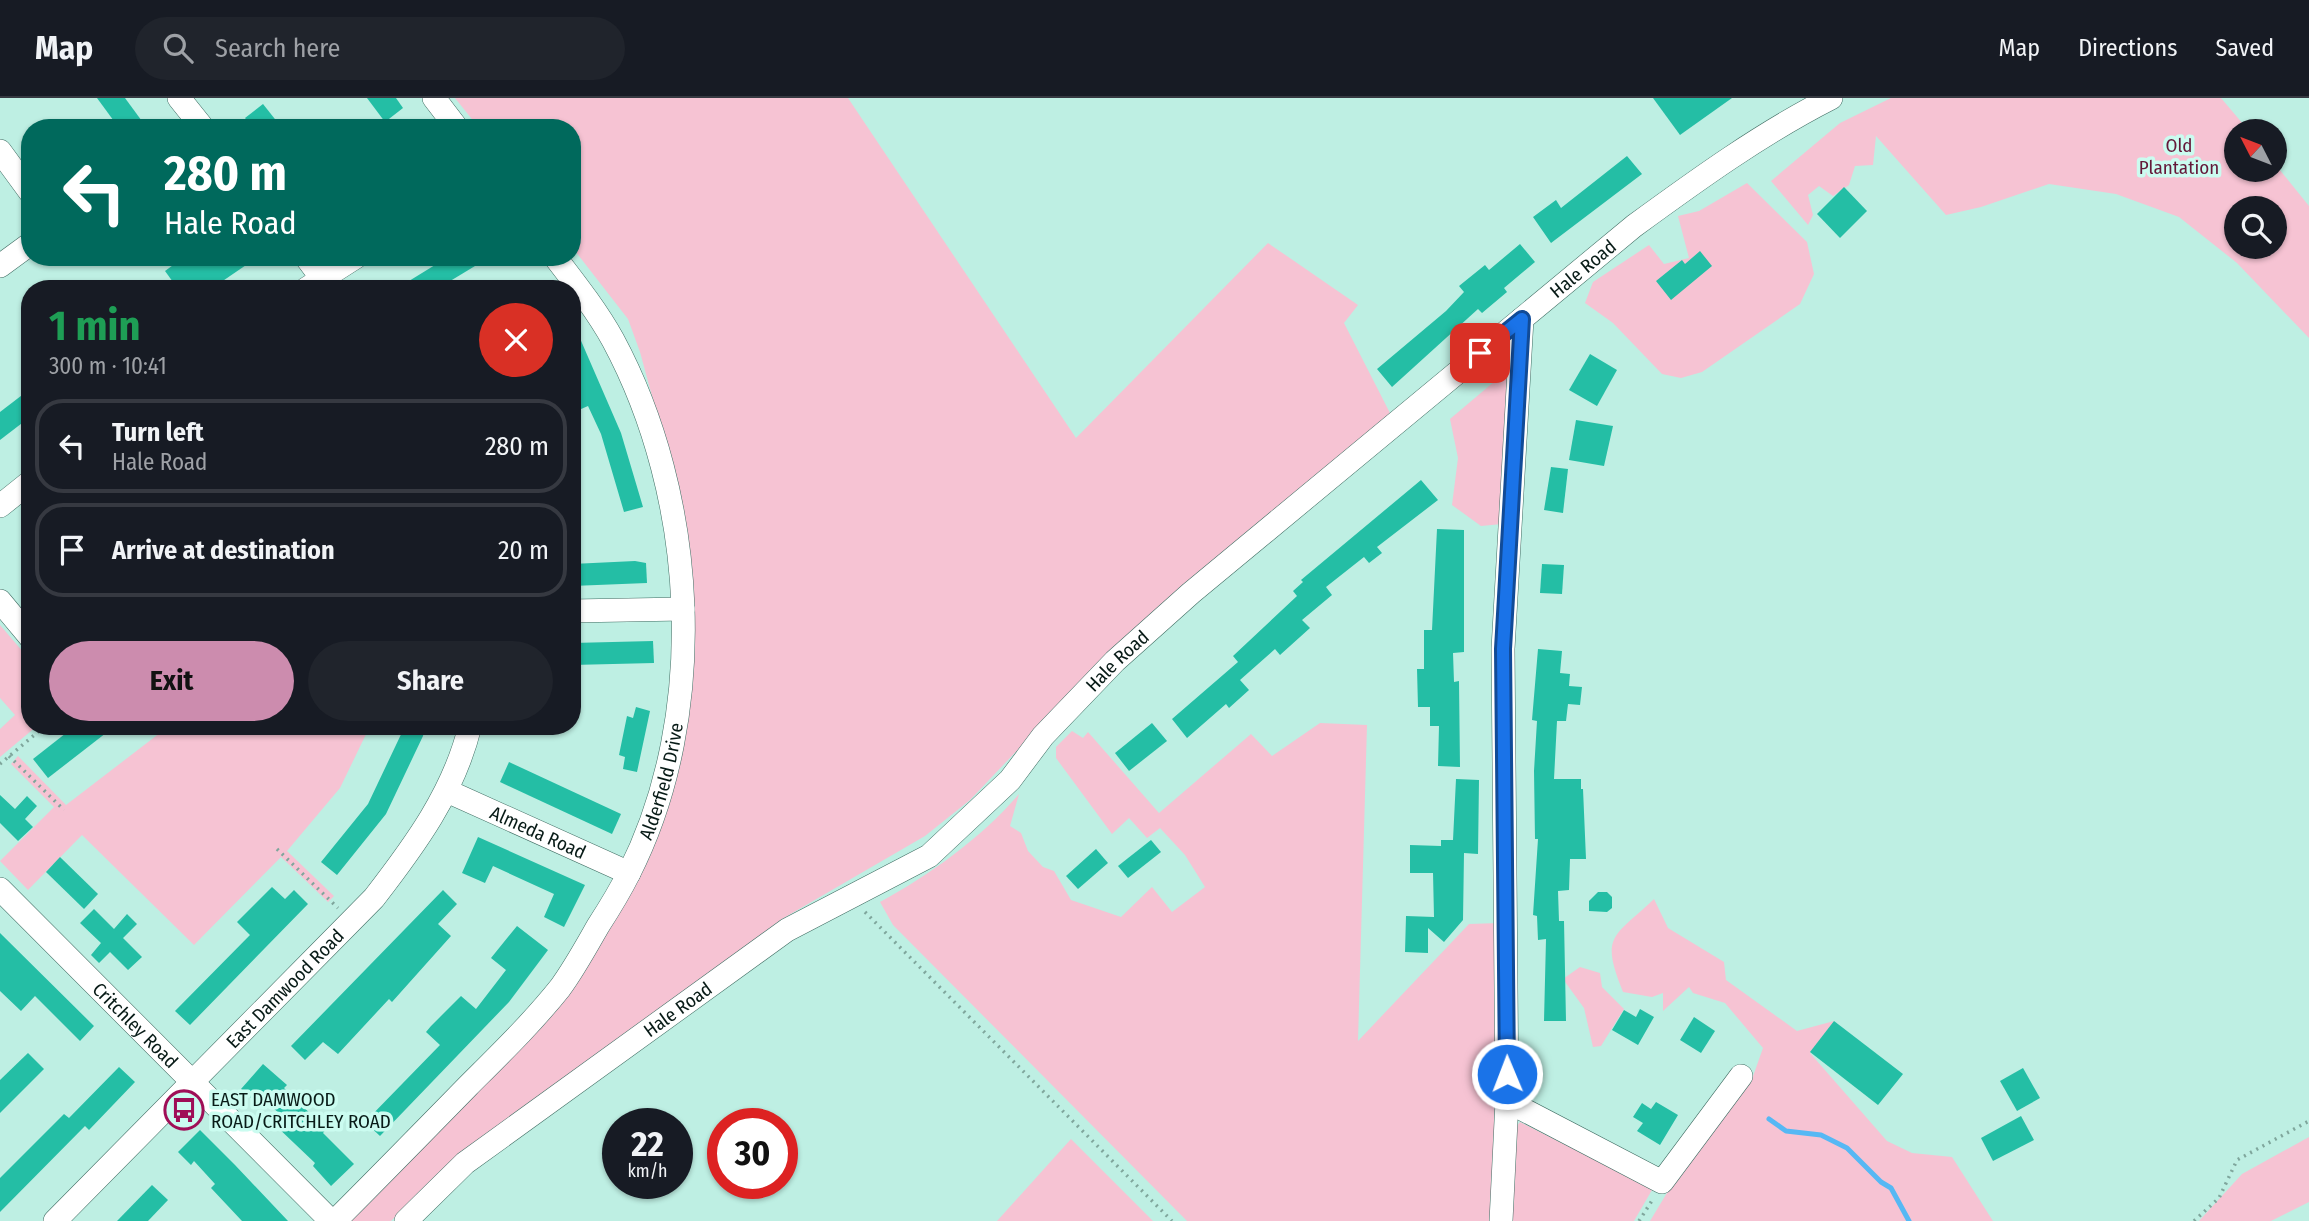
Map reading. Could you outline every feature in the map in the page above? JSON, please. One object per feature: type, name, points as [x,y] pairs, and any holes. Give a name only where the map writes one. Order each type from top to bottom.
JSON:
[{"type":"street","points":[[179,98],[196,119]]},
{"type":"street","points":[[434,98],[450,119]]},
{"type":"street","name":"Hale Road","points":[[405,1221],[466,1163],[787,930],[929,856],[1010,780],[1044,736],[1115,661],[1191,593],[1634,226],[1688,186],[1831,98]]},
{"type":"street","points":[[0,151],[21,180]]},
{"type":"street","points":[[0,266],[21,251]]},
{"type":"street","points":[[326,280],[344,266]]},
{"type":"street","name":"Alderfield Drive","points":[[333,1221],[523,1030],[561,986],[629,873],[657,802],[667,765],[681,686],[683,609],[680,553],[663,471],[637,395],[612,338],[581,294]]},
{"type":"street","points":[[1501,1221],[1507,1101],[1503,649],[1522,319]]},
{"type":"street","points":[[0,506],[21,489]]},
{"type":"street","points":[[0,601],[21,626]]},
{"type":"street","points":[[581,611],[683,609]]},
{"type":"street","name":"East Damwood Road","points":[[55,1221],[352,922],[419,840],[447,792],[467,735]]},
{"type":"street","name":"Almeda Road","points":[[447,792],[629,873]]},
{"type":"street","name":"Critchley Road","points":[[0,889],[333,1221]]},
{"type":"street","points":[[1507,1101],[1662,1182],[1741,1076]]},
{"type":"path","points":[[0,764],[34,735]]},
{"type":"path","points":[[9,756],[64,810]]},
{"type":"path","points":[[278,849],[352,922]]},
{"type":"path","points":[[851,898],[1172,1221]]},
{"type":"path","points":[[2194,1221],[2219,1198],[2237,1160],[2309,1121]]},
{"type":"path","points":[[1639,1221],[1662,1182]]},
{"type":"green space","points":[[455,98],[848,98],[1076,438],[1268,243],[1358,305],[1344,323],[1391,415],[1119,643],[970,800],[925,836],[782,919],[444,1168],[391,1221],[346,1221],[608,928],[691,660],[655,407],[640,352],[628,319],[581,259],[581,119],[472,119]]},
{"type":"green space","name":"Old Plantation","points":[[1891,98],[2221,98],[2239,119],[2224,119],[2224,182],[2287,182],[2287,179],[2309,206],[2309,338],[2232,259],[2287,259],[2287,196],[2224,196],[2224,253],[2179,217],[2116,194],[2049,184],[1981,207],[1946,215],[1876,136],[1873,165],[1855,166],[1849,185],[1833,196],[1819,186],[1808,195],[1813,215],[1808,225],[1771,181],[1840,123]]},
{"type":"green space","points":[[1747,183],[1807,242],[1814,274],[1800,304],[1702,372],[1681,378],[1662,374],[1613,323],[1585,303],[1593,282],[1649,245],[1664,264],[1689,258],[1678,216],[1699,211]]},
{"type":"green space","points":[[1508,370],[1502,524],[1481,526],[1452,505],[1458,458],[1450,419]]},
{"type":"green space","points":[[0,625],[21,650],[21,735],[26,735],[0,757],[0,729],[15,715],[0,698]]},
{"type":"green space","points":[[1320,723],[1367,725],[1358,1041],[1469,924],[1499,923],[1492,1221],[1187,1221],[893,925],[880,902],[918,880],[954,854],[988,826],[1019,794],[1010,826],[1021,833],[1028,851],[1043,867],[1054,871],[1071,900],[1121,917],[1152,887],[1172,912],[1205,887],[1185,855],[1160,828],[1147,838],[1129,818],[1112,834],[1056,758],[1056,747],[1072,731],[1083,738],[1088,732],[1159,813],[1251,734],[1272,756]]},
{"type":"green space","points":[[157,735],[366,735],[340,788],[287,851],[334,896],[328,902],[281,857],[194,945],[82,835],[28,890],[0,861],[54,807],[11,764],[18,756],[66,805]]},
{"type":"green space","points":[[1654,899],[1668,928],[1724,962],[1726,980],[1797,1031],[1834,1021],[1810,1053],[1887,1141],[1912,1153],[1952,1157],[1993,1221],[1650,1221],[1676,1178],[1751,1082],[1763,1048],[1725,1003],[1693,993],[1689,987],[1663,1011],[1663,993],[1652,997],[1623,992],[1612,959],[1614,939]]},
{"type":"green space","points":[[1580,967],[1600,973],[1602,987],[1624,1009],[1601,1046],[1593,1047],[1584,1008],[1563,979]]},
{"type":"green space","points":[[1520,1122],[1648,1186],[1652,1190],[1634,1221],[1508,1221],[1515,1128]]},
{"type":"green space","points":[[2309,1137],[2309,1202],[2271,1221],[2199,1221],[2242,1174]]},
{"type":"green space","points":[[1071,1139],[1153,1221],[997,1221]]},
{"type":"building","points":[[97,98],[125,98],[140,119],[112,119]]},
{"type":"building","points":[[367,98],[396,98],[403,108],[389,119],[383,119]]},
{"type":"building","points":[[1653,98],[1732,98],[1680,135]]},
{"type":"building","points":[[263,104],[275,119],[246,119]]},
{"type":"building","points":[[1627,156],[1642,174],[1551,243],[1533,217],[1556,200],[1561,208]]},
{"type":"building","points":[[1844,187],[1867,211],[1840,238],[1817,214]]},
{"type":"building","points":[[1520,244],[1535,262],[1504,288],[1507,292],[1482,313],[1478,309],[1392,387],[1377,369],[1446,311],[1464,292],[1459,286],[1485,265],[1489,270]]},
{"type":"building","points":[[1700,251],[1712,266],[1671,300],[1656,281],[1682,260],[1685,264]]},
{"type":"building","points":[[172,266],[245,266],[224,280],[172,280],[165,271]]},
{"type":"building","points":[[433,266],[475,266],[452,280],[411,280]]},
{"type":"building","points":[[581,341],[621,433],[643,507],[624,512],[601,434],[588,406],[581,409]]},
{"type":"building","points":[[1590,354],[1617,370],[1597,406],[1569,390]]},
{"type":"building","points":[[21,396],[21,424],[0,440],[0,412]]},
{"type":"building","points":[[1576,420],[1613,426],[1604,466],[1569,460]]},
{"type":"building","points":[[1551,467],[1568,469],[1563,513],[1544,510]]},
{"type":"building","points":[[1421,480],[1438,500],[1377,547],[1382,553],[1369,563],[1364,557],[1326,587],[1332,595],[1302,620],[1310,628],[1280,655],[1275,649],[1240,680],[1249,690],[1229,708],[1226,704],[1187,738],[1172,719],[1238,662],[1233,656],[1297,596],[1293,591],[1303,582],[1301,580]]},
{"type":"building","points":[[1437,529],[1464,530],[1464,652],[1453,653],[1454,682],[1459,681],[1460,767],[1438,766],[1439,726],[1430,726],[1430,707],[1418,707],[1417,669],[1424,669],[1424,630],[1432,630]]},
{"type":"building","points":[[646,563],[647,583],[581,586],[581,564]]},
{"type":"building","points":[[1542,564],[1564,565],[1562,594],[1540,593]]},
{"type":"building","points":[[653,641],[654,663],[581,665],[581,643]]},
{"type":"building","points":[[1538,649],[1562,651],[1560,673],[1570,674],[1569,686],[1582,687],[1580,705],[1568,704],[1566,721],[1557,721],[1554,779],[1581,779],[1583,789],[1586,859],[1570,859],[1569,890],[1558,891],[1559,921],[1564,921],[1566,1021],[1544,1021],[1546,939],[1538,940],[1537,916],[1533,915],[1538,839],[1535,839],[1534,771],[1537,721],[1532,720]]},
{"type":"building","points":[[636,707],[650,711],[637,772],[623,769],[625,757],[619,755],[627,716],[633,718]]},
{"type":"building","points":[[1152,723],[1167,741],[1129,771],[1115,753]]},
{"type":"building","points":[[64,735],[103,735],[48,778],[33,759]]},
{"type":"building","points":[[401,735],[423,735],[386,814],[337,875],[321,862],[368,804]]},
{"type":"building","points":[[509,762],[621,814],[612,834],[500,782]]},
{"type":"building","points":[[1456,779],[1479,780],[1478,854],[1464,853],[1463,920],[1444,942],[1428,928],[1428,953],[1405,952],[1406,916],[1434,917],[1433,873],[1410,873],[1410,845],[1441,846],[1441,840],[1453,840]]},
{"type":"building","points":[[0,795],[15,809],[27,796],[37,806],[25,819],[33,827],[18,841],[0,823]]},
{"type":"building","points":[[478,837],[585,885],[564,927],[544,917],[554,894],[493,866],[485,883],[462,873]]},
{"type":"building","points":[[1151,840],[1161,852],[1128,878],[1118,866]]},
{"type":"building","points":[[1096,849],[1108,863],[1078,889],[1066,876]]},
{"type":"building","points":[[60,857],[98,894],[84,909],[46,872]]},
{"type":"building","points":[[272,887],[285,899],[294,890],[308,904],[190,1025],[175,1011],[250,935],[237,922]]},
{"type":"building","points":[[443,890],[457,904],[438,924],[451,936],[392,1002],[389,999],[338,1054],[323,1042],[305,1060],[291,1046]]},
{"type":"building","points":[[1598,892],[1607,892],[1612,897],[1612,908],[1607,912],[1589,911],[1589,901]]},
{"type":"building","points":[[94,909],[114,929],[127,914],[137,924],[123,938],[142,957],[128,970],[110,952],[99,963],[91,955],[101,943],[80,923]]},
{"type":"building","points":[[517,926],[548,950],[509,1002],[380,1136],[365,1122],[440,1045],[426,1032],[431,1026],[461,996],[476,1009],[506,970],[491,958]]},
{"type":"building","points":[[0,933],[94,1026],[80,1041],[35,996],[21,1011],[0,991]]},
{"type":"building","points":[[1640,1009],[1654,1017],[1638,1045],[1612,1030],[1624,1010],[1636,1017]]},
{"type":"building","points":[[1694,1017],[1715,1031],[1701,1053],[1680,1040]]},
{"type":"building","points":[[1834,1021],[1903,1074],[1878,1105],[1810,1052]]},
{"type":"building","points":[[28,1053],[44,1069],[0,1113],[0,1080]]},
{"type":"building","points":[[263,1064],[287,1085],[284,1088],[326,1129],[323,1133],[354,1164],[331,1186],[313,1166],[315,1163],[274,1124],[282,1116],[258,1094],[253,1100],[241,1089]]},
{"type":"building","points":[[119,1067],[135,1082],[89,1130],[85,1126],[0,1212],[0,1178],[64,1114],[69,1118]]},
{"type":"building","points":[[2023,1068],[2040,1098],[2017,1111],[2000,1081]]},
{"type":"building","points":[[1656,1102],[1678,1115],[1660,1145],[1637,1131],[1643,1123],[1633,1117],[1642,1103],[1651,1109]]},
{"type":"building","points":[[2021,1116],[2034,1140],[1993,1161],[1981,1138]]},
{"type":"building","points":[[200,1130],[288,1221],[242,1221],[211,1188],[215,1184],[194,1161],[191,1165],[178,1152]]},
{"type":"building","points":[[152,1185],[168,1200],[148,1221],[117,1221]]},
{"type":"waterway","points":[[1769,1119],[1786,1131],[1821,1135],[1847,1148],[1881,1182],[1891,1188],[1909,1221]]},
{"type":"place","name":"EAST DAMWOOD ROAD/CRITCHLEY ROAD","points":[[184,1110]]},
{"type":"route","points":[[1480,353],[1522,319],[1503,649],[1507,1074]]}]
